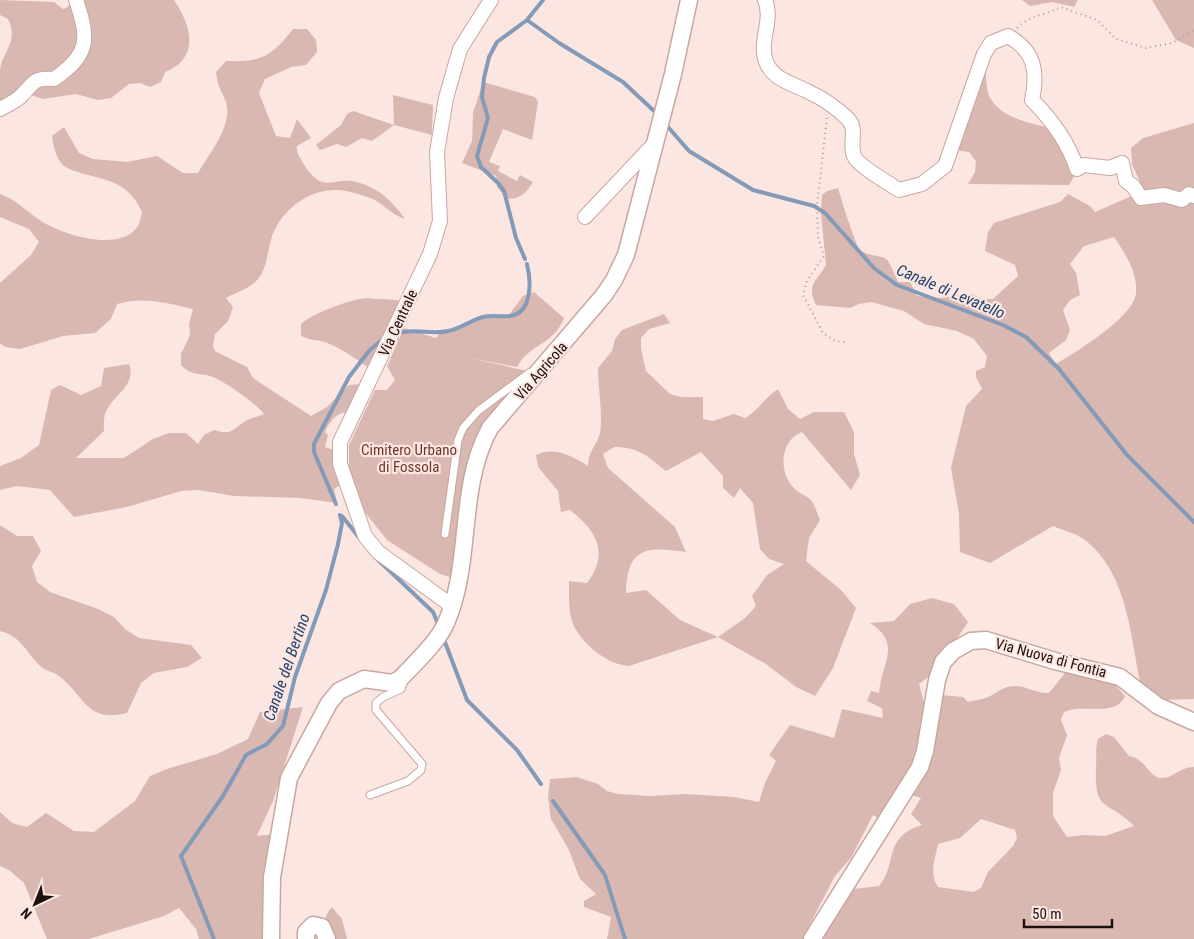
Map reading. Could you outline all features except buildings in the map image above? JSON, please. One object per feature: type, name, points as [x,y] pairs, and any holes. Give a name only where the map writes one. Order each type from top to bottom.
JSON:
[{"type":"street","points":[[0,110],[19,98],[34,80],[40,78],[54,79],[70,68],[86,42],[86,28],[76,0]]},
{"type":"street","name":"Via Centrale","points":[[452,606],[378,552],[365,536],[340,464],[340,442],[430,254],[440,221],[437,152],[453,72],[464,42],[491,0]]},
{"type":"street","name":"Via Agricola","points":[[452,606],[474,468],[482,443],[490,428],[589,314],[614,280],[626,254],[689,0]]},
{"type":"street","points":[[765,0],[768,14],[764,52],[772,73],[780,79],[808,92],[828,105],[852,125],[852,150],[858,162],[899,190],[922,184],[945,166],[984,54],[991,44],[1008,36],[1015,40],[1031,59],[1035,68],[1032,100],[1052,119],[1072,153],[1078,169],[1084,165],[1110,168],[1122,163],[1126,181],[1134,186],[1141,198],[1164,195],[1182,200],[1189,194],[1194,196]]},
{"type":"street","name":"Via Agricola","points":[[585,217],[654,144]]},
{"type":"street","points":[[271,939],[272,877],[289,778],[324,711],[339,691],[364,679],[392,683],[400,679],[446,625],[452,606]]},
{"type":"street","name":"Via Nuova di Fontia","points":[[812,939],[920,767],[925,751],[937,680],[943,662],[962,645],[972,641],[986,640],[1055,661],[1120,677],[1158,706],[1194,722]]},
{"type":"street","points":[[306,939],[306,932],[313,925],[322,927],[327,939]]},
{"type":"lane","points":[[445,534],[458,440],[463,428],[478,411],[528,373],[546,363]]},
{"type":"lane","points":[[370,795],[408,781],[422,770],[422,764],[376,710],[376,703],[383,696],[401,689],[402,683],[400,679]]},
{"type":"path","points":[[1008,36],[1028,17],[1048,14],[1061,7],[1097,20],[1116,38],[1146,48],[1172,43],[1194,30]]},
{"type":"path","points":[[828,105],[817,205],[818,237],[824,256],[804,286],[804,301],[823,333],[836,341],[845,342]]},
{"type":"green space","points":[[0,0],[54,2],[63,9],[68,7],[71,0],[174,0],[185,20],[188,30],[188,50],[184,58],[176,66],[165,72],[161,82],[150,87],[140,83],[129,84],[111,98],[98,100],[76,94],[43,99],[21,92],[0,102],[0,70],[12,34],[8,19],[0,15]]},
{"type":"green space","points":[[1022,0],[1078,0],[1074,7],[1052,2],[1030,6]]},
{"type":"green space","points":[[1152,0],[1194,0],[1194,48],[1176,40]]},
{"type":"green space","points":[[293,29],[307,29],[316,40],[317,52],[306,65],[291,67],[265,79],[259,93],[276,136],[290,138],[297,119],[311,138],[297,146],[298,153],[303,163],[317,180],[329,183],[350,181],[374,189],[386,197],[405,219],[373,199],[351,192],[326,191],[303,199],[293,206],[277,225],[272,236],[263,270],[258,279],[247,288],[226,298],[233,307],[228,321],[215,334],[213,346],[215,351],[247,367],[253,378],[311,416],[327,407],[349,385],[361,384],[347,412],[336,416],[325,432],[328,435],[325,447],[334,450],[342,484],[334,489],[337,503],[300,498],[234,496],[198,490],[181,491],[127,507],[74,517],[50,490],[17,486],[0,490],[0,466],[21,458],[39,445],[51,390],[60,385],[81,395],[101,386],[104,368],[129,364],[130,377],[125,388],[105,413],[104,431],[76,458],[124,458],[153,439],[169,433],[186,433],[198,444],[204,435],[214,430],[228,432],[246,421],[264,414],[248,399],[225,383],[213,377],[193,373],[181,365],[181,354],[190,335],[189,324],[193,309],[146,300],[127,302],[117,304],[111,319],[95,333],[63,336],[20,349],[5,347],[0,343],[0,283],[31,255],[39,242],[29,229],[0,217],[0,194],[48,225],[74,235],[104,240],[118,239],[129,234],[138,226],[142,212],[131,195],[119,185],[65,166],[60,162],[54,148],[52,136],[64,127],[79,153],[93,159],[127,162],[157,156],[183,173],[198,173],[219,139],[226,121],[226,102],[216,72],[226,61],[257,59],[264,56],[278,46]]},
{"type":"green space","points":[[985,71],[990,98],[1002,111],[1016,119],[1049,128],[1075,175],[1069,185],[968,184],[975,172],[976,161],[969,152],[953,150]]},
{"type":"green space","points":[[483,82],[535,97],[538,102],[532,140],[503,129],[489,162],[500,166],[498,171],[517,181],[520,175],[533,182],[520,197],[507,199],[497,187],[496,176],[462,163],[472,141],[473,113]]},
{"type":"green space","points":[[393,95],[433,105],[432,135],[394,125]]},
{"type":"green space","points":[[353,111],[394,125],[372,141],[362,138],[346,147],[337,144],[320,150],[316,145],[341,125],[347,114]]},
{"type":"green space","points":[[1194,123],[1194,699],[1165,700],[1140,681],[1129,623],[1117,585],[1109,567],[1097,551],[1082,538],[1053,526],[990,563],[960,552],[959,514],[951,468],[966,406],[982,389],[976,377],[976,371],[985,367],[987,356],[974,339],[957,331],[924,324],[904,311],[871,302],[850,308],[816,305],[812,292],[814,283],[826,265],[821,213],[822,195],[827,191],[838,188],[859,250],[886,259],[890,263],[898,282],[910,282],[917,296],[939,298],[972,294],[982,299],[993,299],[1018,276],[1015,265],[985,251],[988,232],[994,223],[1060,202],[1068,194],[1090,206],[1095,212],[1134,195],[1143,189],[1132,164],[1131,148],[1143,138]],"holes":[[[1114,237],[1133,271],[1136,286],[1133,302],[1125,313],[1103,333],[1056,364],[1049,353],[1066,340],[1070,330],[1063,310],[1070,300],[1080,295],[1076,273],[1070,264],[1084,246]]]},
{"type":"green space","name":"Cimitero Urbano di Fossola","points":[[534,292],[564,318],[554,334],[528,353],[517,367],[470,358],[527,371],[497,413],[453,578],[440,574],[387,540],[363,510],[349,470],[349,445],[375,390],[387,390],[395,380],[387,366],[404,328],[436,338],[440,333],[463,327],[478,316],[495,318],[508,316],[523,296]]},
{"type":"green space","points":[[367,298],[403,302],[367,367],[330,344],[301,336],[301,324],[314,315],[342,304]]},
{"type":"green space","points":[[664,314],[670,323],[649,329],[641,338],[641,349],[646,371],[670,394],[681,397],[703,397],[703,419],[713,421],[734,414],[745,418],[778,389],[788,409],[800,419],[814,412],[844,412],[854,432],[854,454],[860,475],[851,490],[802,432],[789,442],[784,457],[785,474],[789,481],[796,490],[812,501],[820,520],[809,538],[806,561],[841,590],[856,608],[833,668],[815,696],[796,687],[766,664],[718,637],[629,666],[621,665],[605,658],[585,642],[575,628],[570,612],[569,581],[587,583],[598,562],[599,552],[597,543],[587,526],[570,510],[561,512],[558,491],[538,467],[536,455],[543,452],[563,453],[588,466],[589,456],[599,437],[601,426],[598,368],[612,351],[615,339],[622,330]],"holes":[[[614,447],[623,447],[642,453],[666,471],[701,452],[723,476],[723,488],[734,498],[740,488],[753,503],[760,549],[769,559],[784,564],[767,575],[752,596],[756,606],[745,618],[718,637],[680,620],[646,590],[626,593],[630,566],[641,553],[660,549],[686,552],[675,527],[608,468],[603,454]]]},
{"type":"green space","points":[[0,525],[17,536],[33,536],[41,551],[32,566],[37,582],[50,592],[98,609],[114,617],[125,629],[139,638],[191,645],[202,658],[187,667],[154,673],[141,683],[127,713],[113,715],[95,711],[59,676],[41,667],[18,640],[0,631]]},
{"type":"green space","points":[[932,598],[954,604],[968,622],[934,673],[919,684],[927,714],[921,750],[882,820],[873,815],[851,858],[835,876],[809,926],[816,926],[854,889],[879,886],[885,878],[896,844],[909,830],[922,825],[911,814],[921,798],[912,795],[925,772],[929,759],[941,695],[963,697],[968,702],[986,698],[1012,686],[1049,693],[1065,673],[1073,671],[1114,684],[1125,696],[1121,703],[1114,707],[1064,712],[1061,720],[1067,735],[1059,758],[1061,770],[1053,793],[1053,816],[1067,837],[1083,835],[1105,836],[1134,826],[1104,804],[1097,792],[1098,739],[1106,734],[1114,737],[1129,756],[1143,764],[1156,777],[1165,778],[1185,768],[1194,767],[1194,939],[607,939],[611,917],[584,907],[584,901],[596,894],[580,879],[568,848],[551,819],[548,798],[550,779],[577,777],[598,784],[607,791],[618,794],[651,796],[685,794],[734,797],[759,802],[765,783],[776,761],[769,755],[790,725],[834,738],[842,709],[883,718],[882,708],[867,701],[871,691],[879,693],[888,655],[888,646],[886,639],[880,631],[870,623],[894,621],[910,604]],"holes":[[[981,819],[1015,830],[1017,838],[1013,846],[988,872],[981,888],[974,892],[938,887],[933,872],[938,844],[960,838]]]},
{"type":"green space","points":[[303,707],[273,801],[257,836],[274,834],[265,939],[199,939],[196,929],[179,908],[164,916],[89,939],[47,939],[24,883],[9,870],[0,866],[0,812],[12,823],[27,827],[46,813],[74,831],[94,832],[135,801],[150,776],[217,754],[248,739],[260,712]]},
{"type":"green space","points":[[332,907],[342,919],[347,939],[332,939],[326,919]]},
{"type":"waterway","points":[[525,259],[516,238],[504,191],[481,167],[477,156],[488,118],[482,97],[489,57],[497,42],[527,20],[543,0]]},
{"type":"waterway","name":"Canale di Levatello","points":[[527,20],[559,43],[623,82],[654,111]]},
{"type":"waterway","name":"Canale di Levatello","points":[[668,127],[689,151],[753,190],[814,206],[825,213],[874,268],[897,285],[1003,325],[1026,337],[1059,369],[1127,455],[1194,522]]},
{"type":"waterway","points":[[398,333],[411,331],[442,332],[452,330],[483,317],[517,314],[523,309],[529,295],[527,264]]},
{"type":"waterway","points":[[336,504],[314,452],[314,444],[349,377],[369,351],[384,338]]},
{"type":"waterway","name":"Canale del Bertino","points":[[214,939],[181,856],[223,796],[246,755],[267,744],[283,726],[295,677],[326,590],[342,523],[340,515]]},
{"type":"waterway","points":[[342,516],[361,540]]},
{"type":"waterway","points":[[375,557],[433,612],[439,626]]},
{"type":"waterway","points":[[443,637],[467,700],[517,750],[541,784]]},
{"type":"waterway","points":[[553,801],[605,875],[625,939]]}]
